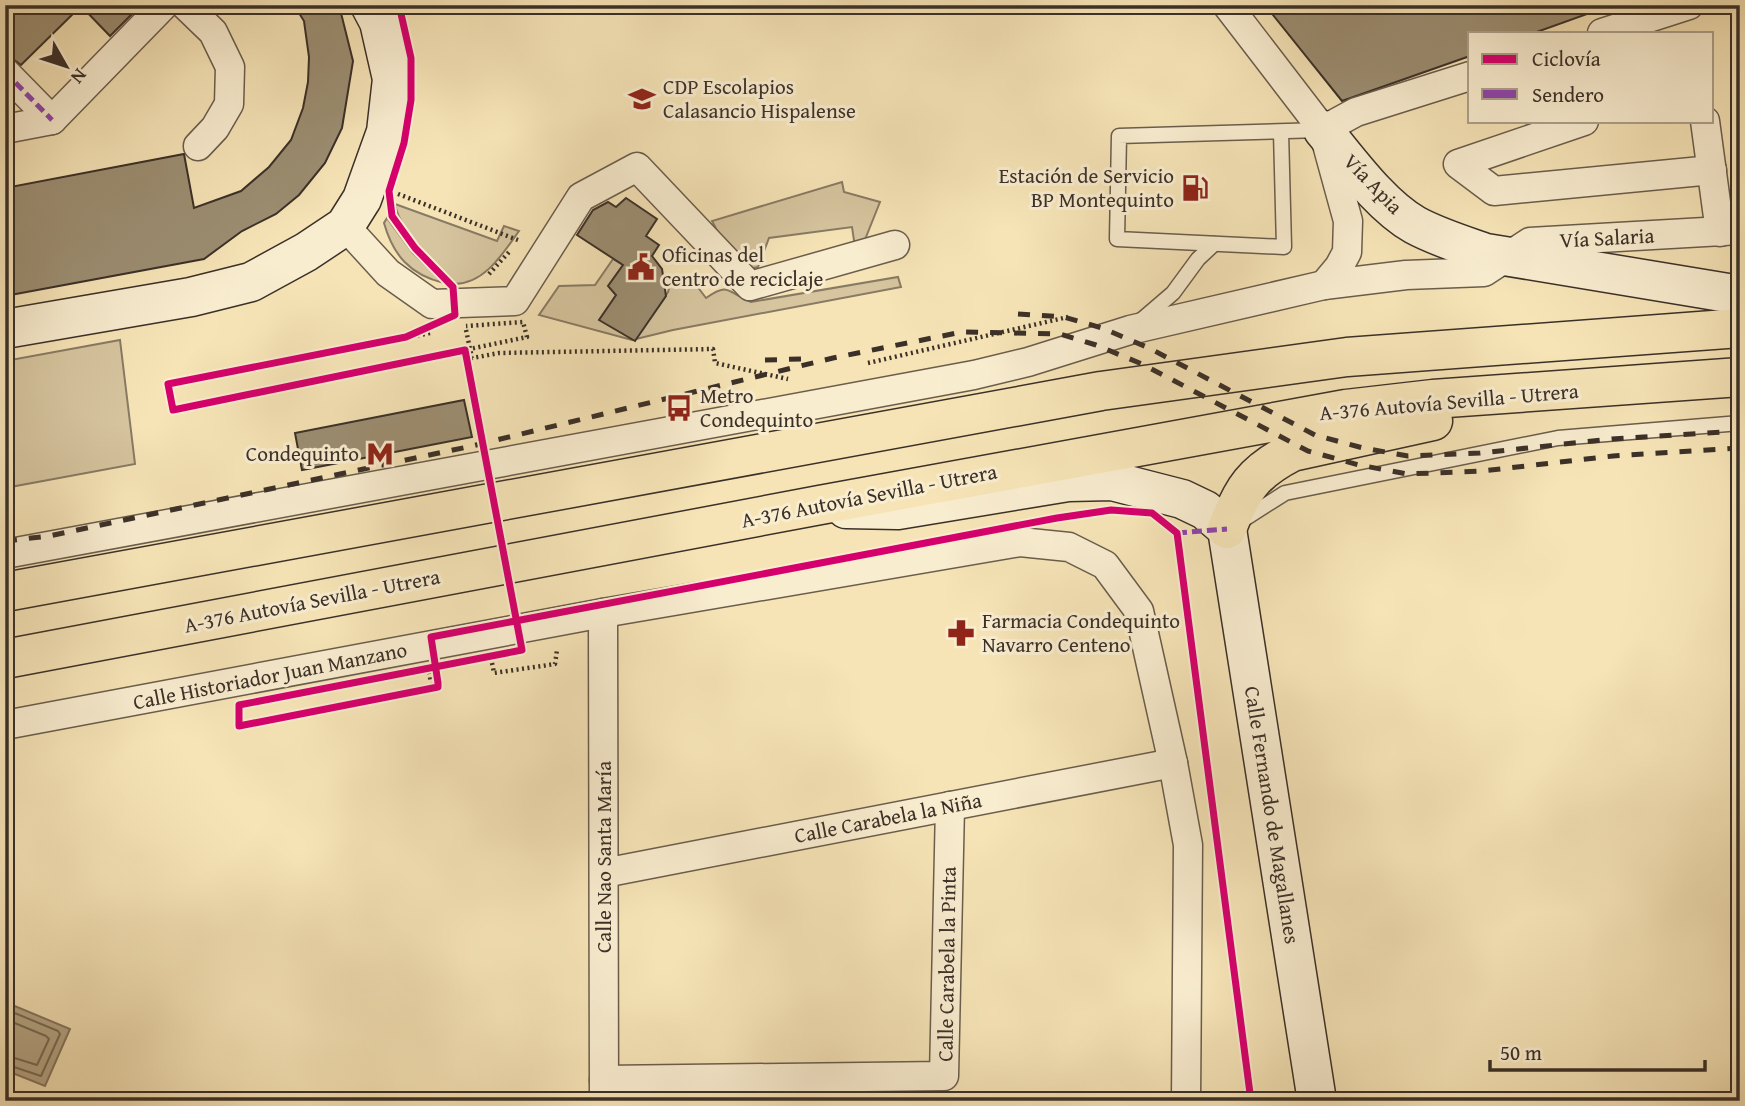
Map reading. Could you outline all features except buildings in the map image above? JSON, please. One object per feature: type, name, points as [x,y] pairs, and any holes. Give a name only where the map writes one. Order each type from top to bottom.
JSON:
[{"type":"main road","points":[[5,592],[1101,391],[1347,357],[1740,328]]},
{"type":"main road","name":"A-376 Autovía Sevilla - Utrera","points":[[5,659],[1346,409],[1433,399],[1740,377]]},
{"type":"main road","points":[[1227,529],[1239,498],[1254,478],[1271,463],[1292,452],[1589,389]]},
{"type":"street","points":[[5,129],[51,120],[164,5]]},
{"type":"street","points":[[186,5],[213,32],[230,67],[229,104],[215,128],[198,146]]},
{"type":"street","points":[[5,329],[191,297],[251,282],[306,252],[345,226],[362,199],[386,132],[392,79],[379,22],[370,5]]},
{"type":"street","name":"Vía Apia","points":[[1227,5],[1323,130],[1377,192],[1413,224],[1486,253],[1495,265],[1583,270],[1740,295]]},
{"type":"street","points":[[1605,32],[1689,5]]},
{"type":"street","points":[[5,72],[51,120]]},
{"type":"street","points":[[1323,130],[1356,112],[1468,76]]},
{"type":"street","points":[[1581,122],[1458,164],[1494,191],[1712,170]]},
{"type":"street","points":[[1705,122],[1712,170],[1730,231]]},
{"type":"street","name":"Vía Apia","points":[[1323,130],[1348,221],[1347,252],[1324,285]]},
{"type":"street","points":[[345,226],[388,273],[432,304],[461,315],[515,301],[581,197],[637,167],[750,286],[895,245]]},
{"type":"street","name":"Vía Salaria","points":[[1495,265],[1530,242],[1730,231]]},
{"type":"street","points":[[5,554],[974,375],[1028,362],[1130,330],[1324,285],[1495,265]]},
{"type":"street","points":[[820,505],[856,510],[898,510],[1069,482],[1112,481],[1182,499],[1205,510],[1227,529]]},
{"type":"street","name":"Calle Fernando de Magallanes","points":[[1227,529],[1317,1101]]},
{"type":"street","name":"Calle Historiador Juan Manzano","points":[[5,725],[432,646],[750,582],[1020,541],[1069,547],[1105,565],[1139,611],[1173,763],[1188,845],[1186,1101]]},
{"type":"street","name":"Calle Nao Santa María","points":[[603,613],[604,1090]]},
{"type":"street","name":"Calle Carabela la Niña","points":[[604,873],[1173,763]]},
{"type":"street","name":"Calle Carabela la Pinta","points":[[604,1090],[944,1076],[950,806]]},
{"type":"lane","points":[[1281,132],[1284,247],[1117,239],[1119,136],[1323,130]]},
{"type":"lane","points":[[1130,330],[1172,293],[1198,259],[1214,244]]},
{"type":"lane","points":[[1227,529],[1284,493],[1558,438],[1740,423]]},
{"type":"path","points":[[390,203],[389,191],[518,240]]},
{"type":"path","points":[[526,230],[502,262],[481,282],[466,287],[461,315],[472,358],[499,353],[713,349],[715,363],[794,380]]},
{"type":"path","points":[[859,365],[1081,314]]},
{"type":"path","points":[[406,337],[455,315],[523,322],[527,337],[173,410],[168,384],[442,330]]},
{"type":"path","points":[[465,350],[523,650]]},
{"type":"path","points":[[511,622],[524,620]]},
{"type":"path","points":[[432,646],[438,687],[239,726],[239,705],[523,650],[534,649]]},
{"type":"path","points":[[494,673],[555,664],[557,646],[546,648]]},
{"type":"shaded area","points":[[842,182],[844,192],[880,202],[862,247],[855,247],[852,227],[769,238],[758,267],[749,268],[735,261],[712,221]]},
{"type":"shaded area","points":[[395,204],[497,241],[504,226],[519,231],[484,273],[465,283],[454,284],[411,236],[403,225]]},
{"type":"shaded area","points":[[387,218],[413,253],[444,283],[422,275],[405,262],[392,245],[384,223]]},
{"type":"shaded area","points":[[613,259],[623,265],[610,288],[616,295],[655,311],[668,292],[671,281],[681,275],[690,277],[706,298],[724,289],[751,302],[898,277],[901,287],[632,340],[539,315],[559,286],[595,285]]},
{"type":"shaded area","points":[[120,340],[135,464],[5,488],[5,361]]},
{"type":"water","points":[[5,1002],[70,1029],[45,1086],[5,1070]]},
{"type":"railway","points":[[1018,314],[1064,317],[1102,328],[1149,348],[1315,435],[1363,448],[1408,456],[1480,453],[1612,439],[1740,431]]},
{"type":"railway","points":[[5,541],[49,536],[472,446],[833,358],[962,332],[1060,334],[1096,345],[1142,364],[1308,451],[1407,474],[1482,471],[1613,456],[1740,448]]},
{"type":"railway","points":[[765,360],[801,359]]},
{"type":"marked path","points":[[5,72],[52,120]]},
{"type":"marked path","points":[[1177,533],[1227,529]]},
{"type":"cycle path","points":[[399,5],[411,58],[411,100],[404,143],[389,191],[392,216],[415,248],[453,287],[455,315],[406,337],[168,384],[173,410],[465,350],[522,650],[239,705],[239,726],[438,687],[438,683],[431,637],[1057,518],[1111,510],[1152,513],[1177,533],[1251,1101]]},
{"type":"place","name":"CDP Escolapios Calasancio Hispalense","points":[[642,99]]},
{"type":"place","name":"Estación de Servicio BP Montequinto","points":[[1195,188]]},
{"type":"place","name":"Oficinas del centro de reciclaje","points":[[641,267]]},
{"type":"place","name":"Metro Condequinto","points":[[679,408]]},
{"type":"place","name":"Condequinto","points":[[380,454]]},
{"type":"place","name":"Farmacia Condequinto Navarro Centeno","points":[[961,633]]}]
